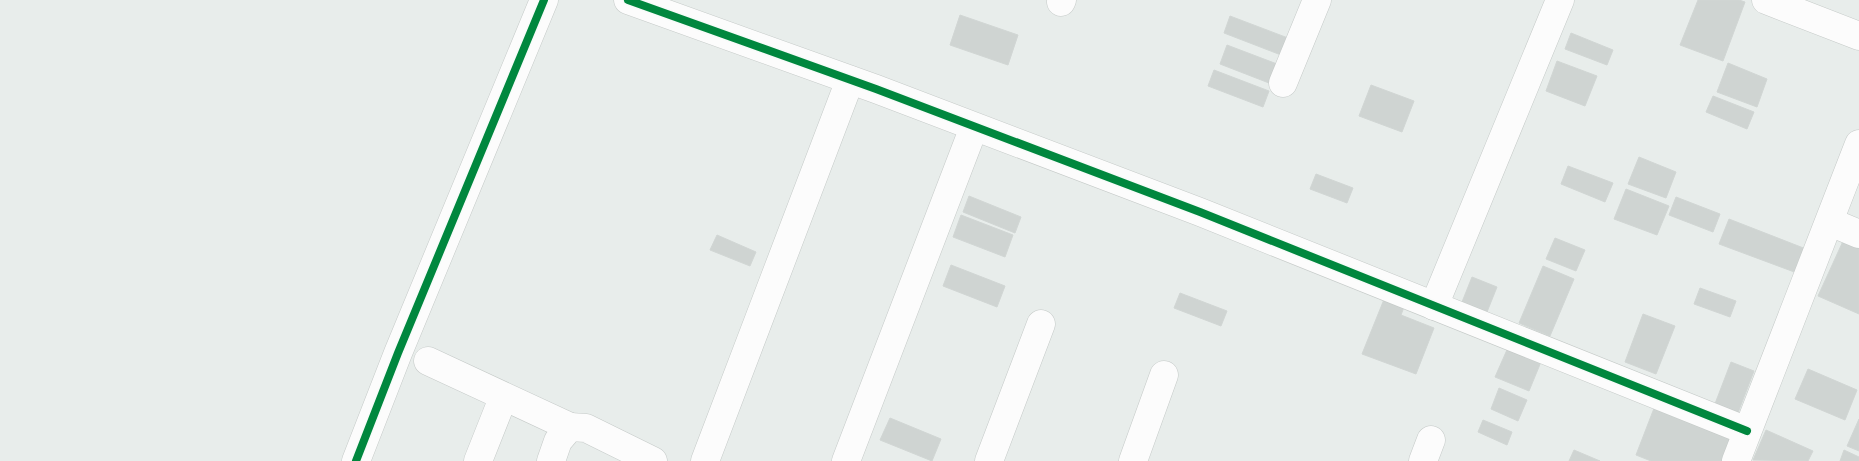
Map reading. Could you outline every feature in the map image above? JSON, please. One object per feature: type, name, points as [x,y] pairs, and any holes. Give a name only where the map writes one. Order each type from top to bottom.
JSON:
[{"type":"street","points":[[356,461],[398,353],[544,0]]},
{"type":"street","points":[[628,0],[850,80],[1200,212],[1747,431]]},
{"type":"street","points":[[1283,82],[1317,0]]},
{"type":"street","points":[[1434,306],[1560,0]]},
{"type":"street","points":[[1766,0],[1859,36]]},
{"type":"street","points":[[705,461],[850,80]]},
{"type":"street","points":[[846,461],[974,127]]},
{"type":"street","points":[[1736,461],[1859,144]]},
{"type":"street","points":[[1830,222],[1859,234]]},
{"type":"street","points":[[989,461],[1041,324]]},
{"type":"street","points":[[428,361],[570,428],[586,428],[653,461]]},
{"type":"street","points":[[1132,461],[1164,375]]},
{"type":"street","points":[[478,461],[504,398]]},
{"type":"street","points":[[551,461],[558,441],[570,428]]},
{"type":"building","points":[[1698,0],[1739,0],[1745,2],[1723,61],[1680,45]]},
{"type":"building","points":[[960,15],[1018,35],[1008,65],[950,45]]},
{"type":"building","points":[[1230,16],[1288,38],[1281,55],[1224,33]]},
{"type":"building","points":[[1571,33],[1613,50],[1607,65],[1565,49]]},
{"type":"building","points":[[1227,45],[1277,64],[1269,83],[1220,64]]},
{"type":"building","points":[[1557,61],[1597,76],[1585,106],[1546,91]]},
{"type":"building","points":[[1728,63],[1767,79],[1757,107],[1717,92]]},
{"type":"building","points":[[1214,70],[1269,91],[1263,107],[1208,86]]},
{"type":"building","points":[[1371,85],[1414,101],[1402,132],[1359,116]]},
{"type":"building","points":[[1713,96],[1754,112],[1747,129],[1706,112]]},
{"type":"building","points":[[1639,157],[1676,172],[1666,198],[1628,184]]},
{"type":"building","points":[[1568,166],[1613,183],[1605,202],[1561,184]]},
{"type":"building","points":[[1316,174],[1353,188],[1347,203],[1310,189]]},
{"type":"building","points":[[1626,189],[1669,206],[1657,235],[1614,219]]},
{"type":"building","points":[[969,196],[1021,217],[1015,233],[963,212]]},
{"type":"building","points":[[1676,197],[1720,214],[1713,232],[1669,215]]},
{"type":"building","points":[[961,215],[1013,235],[1005,257],[953,237]]},
{"type":"building","points":[[1729,219],[1806,249],[1797,273],[1719,244]]},
{"type":"building","points":[[717,235],[756,252],[750,266],[710,250]]},
{"type":"building","points":[[1555,238],[1585,250],[1576,271],[1546,259]]},
{"type":"building","points":[[1844,239],[1859,246],[1859,314],[1818,296]]},
{"type":"building","points":[[951,265],[1005,286],[997,307],[943,286]]},
{"type":"building","points":[[1543,266],[1574,279],[1550,336],[1519,323]]},
{"type":"building","points":[[1472,277],[1497,287],[1487,312],[1462,302]]},
{"type":"building","points":[[1700,288],[1736,301],[1730,317],[1694,304]]},
{"type":"building","points":[[1387,292],[1407,299],[1401,315],[1434,328],[1416,374],[1362,354]]},
{"type":"building","points":[[1180,293],[1227,311],[1221,326],[1174,308]]},
{"type":"building","points":[[1643,314],[1675,326],[1656,374],[1625,362]]},
{"type":"building","points":[[1510,343],[1543,357],[1529,391],[1495,377]]},
{"type":"building","points":[[1731,362],[1754,371],[1736,418],[1713,409]]},
{"type":"building","points":[[1808,369],[1857,390],[1845,420],[1795,399]]},
{"type":"building","points":[[1499,388],[1527,400],[1518,421],[1491,409]]},
{"type":"building","points":[[1658,398],[1736,427],[1723,461],[1651,461],[1636,455]]},
{"type":"building","points":[[890,418],[941,439],[932,461],[880,440]]},
{"type":"building","points":[[1859,419],[1859,451],[1847,446]]},
{"type":"building","points":[[1483,420],[1512,432],[1507,445],[1478,432]]},
{"type":"building","points":[[1766,430],[1813,451],[1808,461],[1753,460]]},
{"type":"building","points":[[1574,450],[1600,461],[1569,461]]},
{"type":"building","points":[[1844,450],[1859,457],[1859,461],[1840,461]]},
{"type":"cycle path","points":[[356,461],[398,353],[544,0]]},
{"type":"cycle path","points":[[628,0],[876,89],[1200,212],[1747,431]]}]
